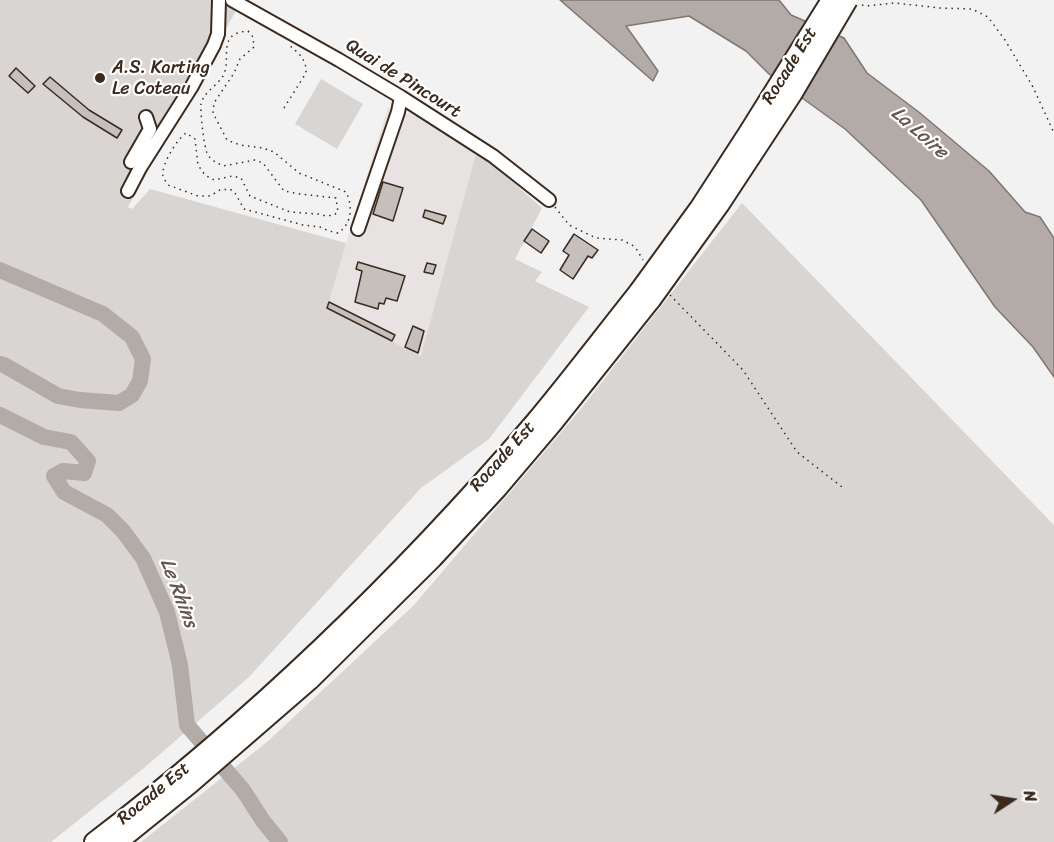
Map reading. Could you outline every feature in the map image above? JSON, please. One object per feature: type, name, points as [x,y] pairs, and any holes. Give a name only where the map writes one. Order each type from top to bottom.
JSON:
[{"type":"highway","name":"Rocade Est","points":[[645,296],[831,0]]},
{"type":"highway","name":"Rocade Est","points":[[118,842],[184,779],[235,736],[310,680],[433,558],[497,489],[553,423],[645,296],[720,204],[852,2]]},
{"type":"highway","name":"Rocade Est","points":[[94,842],[184,779]]},
{"type":"street","points":[[128,191],[192,86],[214,45],[218,34],[219,0]]},
{"type":"street","name":"Quai de Pincourt","points":[[232,0],[400,97],[493,156],[549,200]]},
{"type":"street","points":[[358,229],[398,112],[400,97]]},
{"type":"street","points":[[131,162],[150,129],[146,117]]},
{"type":"path","points":[[852,2],[866,6],[895,3],[972,9],[988,17],[1005,40],[1027,78],[1054,133]]},
{"type":"path","points":[[248,31],[253,37],[254,47],[240,59],[234,73],[214,103],[213,113],[228,140],[240,145],[274,152],[299,173],[336,188],[346,192],[351,207],[349,220],[343,230],[338,233],[320,226],[303,225],[244,209],[235,193],[230,189],[220,190],[210,196],[198,196],[168,185],[163,175],[164,166],[180,137],[186,133],[195,139],[198,165],[205,175],[214,180],[232,176],[241,178],[250,196],[290,212],[326,216],[338,212],[336,198],[285,191],[263,163],[255,160],[223,166],[208,156],[204,148],[201,103],[225,71],[226,50],[233,35],[248,31]]},
{"type":"path","points":[[281,39],[298,53],[305,61],[306,67],[306,73],[284,108]]},
{"type":"path","points":[[549,200],[569,225],[597,238],[622,240],[632,245],[644,261]]},
{"type":"path","points":[[668,292],[743,370],[797,452],[842,487]]},
{"type":"shaded area","points":[[0,0],[225,0],[238,7],[128,207],[132,209],[150,189],[346,243],[327,308],[421,356],[477,150],[542,208],[515,259],[542,272],[535,281],[589,307],[489,439],[421,488],[249,677],[144,768],[51,842],[0,842]]},
{"type":"shaded area","points":[[321,79],[363,104],[337,149],[295,124]]},
{"type":"shaded area","points":[[388,107],[403,116],[414,110],[477,150],[422,356],[326,308]]},
{"type":"shaded area","points":[[742,203],[1054,525],[1054,842],[141,842],[267,742],[414,605],[580,410]]},
{"type":"water","name":"La Loire","points":[[560,0],[779,0],[791,15],[844,38],[867,73],[920,113],[989,171],[1025,212],[1040,217],[1054,238],[1054,377],[1033,347],[995,307],[921,200],[845,129],[769,74],[746,51],[689,16],[626,26],[658,71],[653,81]]},
{"type":"building","points":[[16,68],[35,86],[28,93],[9,76]]},
{"type":"building","points":[[50,77],[89,110],[122,130],[117,138],[83,117],[43,84]]},
{"type":"building","points":[[383,182],[403,188],[393,221],[373,214]]},
{"type":"building","points":[[425,210],[446,216],[443,224],[423,217]]},
{"type":"building","points":[[532,229],[549,241],[541,253],[524,241]]},
{"type":"building","points":[[574,234],[598,250],[592,258],[588,256],[573,279],[560,270],[569,255],[563,251]]},
{"type":"building","points":[[358,262],[405,276],[397,301],[386,298],[384,304],[379,303],[378,309],[355,302],[362,271],[356,269]]},
{"type":"building","points":[[427,263],[436,265],[433,274],[424,272]]},
{"type":"building","points":[[329,302],[395,335],[392,341],[327,308]]},
{"type":"building","points":[[413,326],[424,331],[418,353],[405,347]]},
{"type":"waterway","name":"Le Rhins","points":[[0,270],[103,314],[132,337],[143,359],[140,381],[132,395],[119,403],[58,396],[0,364]]},
{"type":"waterway","name":"Le Rhins","points":[[0,415],[44,437],[71,442],[88,461],[84,473],[63,471],[54,476],[64,492],[107,515],[123,531],[143,558],[167,612],[180,665],[187,725],[243,790],[280,842]]},
{"type":"place","name":"A.S. Karting Le Coteau","points":[[100,78]]}]
